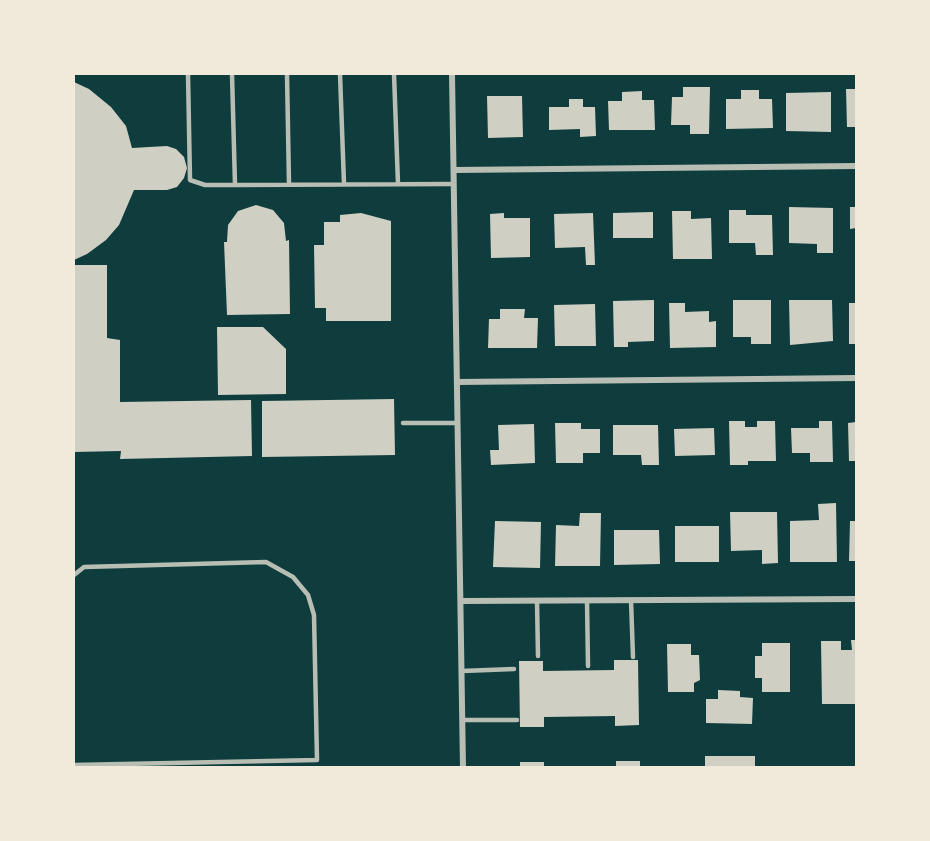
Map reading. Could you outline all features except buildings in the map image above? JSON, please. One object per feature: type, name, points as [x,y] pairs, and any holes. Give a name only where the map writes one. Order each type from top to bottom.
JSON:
[{"type":"street","points":[[452,74],[463,768]]},
{"type":"street","points":[[454,170],[856,166]]},
{"type":"street","points":[[457,382],[856,378]]},
{"type":"street","points":[[460,601],[856,598]]},
{"type":"lane","points":[[188,74],[190,180],[205,185],[454,183]]},
{"type":"lane","points":[[232,74],[235,185]]},
{"type":"lane","points":[[287,74],[289,184]]},
{"type":"lane","points":[[340,74],[344,184]]},
{"type":"lane","points":[[394,74],[398,184]]},
{"type":"lane","points":[[403,423],[457,423]]},
{"type":"lane","points":[[74,575],[84,567],[266,562],[293,577],[308,595],[314,615],[317,760],[74,765]]},
{"type":"lane","points":[[587,600],[588,666]]},
{"type":"lane","points":[[632,600],[633,657]]},
{"type":"lane","points":[[537,601],[538,656]]},
{"type":"lane","points":[[462,670],[514,669]]},
{"type":"lane","points":[[462,720],[517,720]]}]
